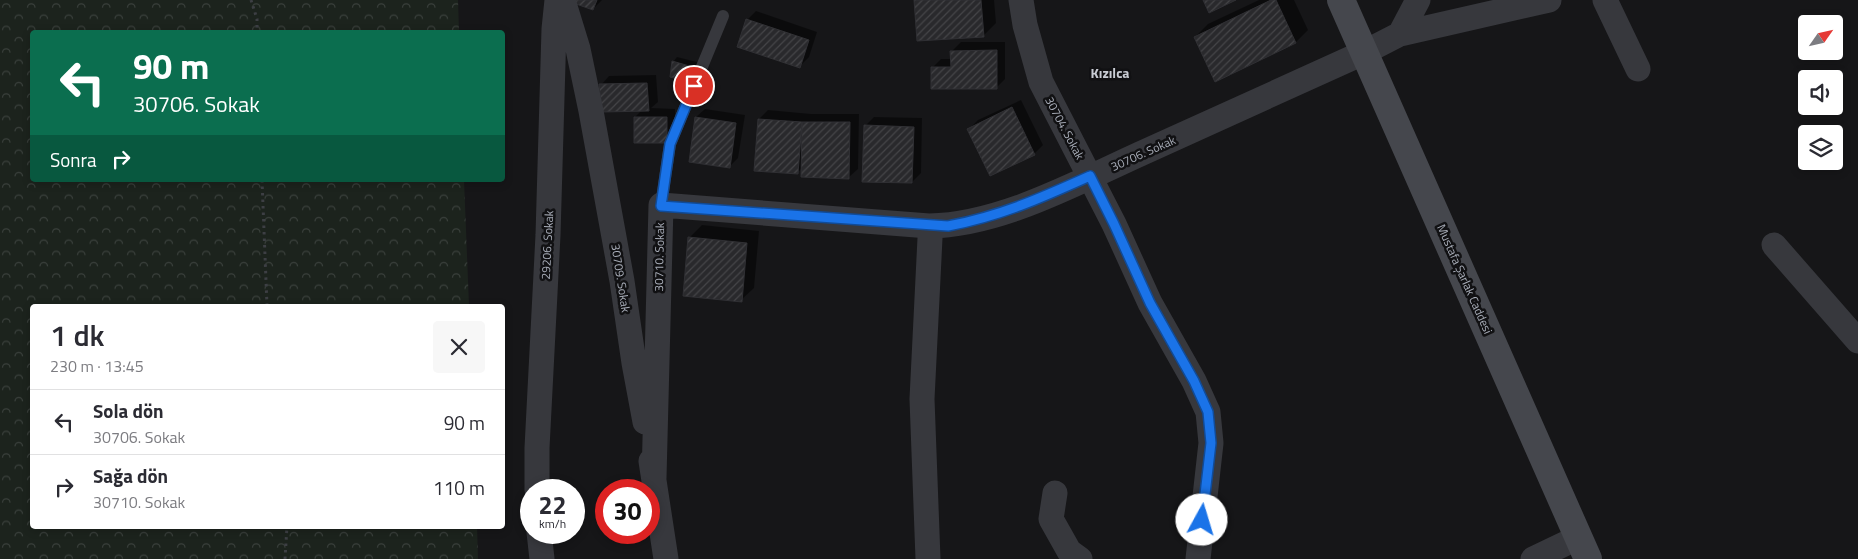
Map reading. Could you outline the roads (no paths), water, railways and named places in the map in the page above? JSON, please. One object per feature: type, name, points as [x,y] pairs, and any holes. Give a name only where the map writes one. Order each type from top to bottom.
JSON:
[{"type":"street","name":"29206. Sokak","points":[[537,479],[548,236],[554,29],[557,0]]},
{"type":"street","name":"30709. Sokak","points":[[563,0],[578,49],[591,110],[622,281],[666,559]]},
{"type":"street","name":"30704. Sokak","points":[[1021,0],[1025,25],[1041,82],[1114,224],[1150,303],[1194,381],[1208,412],[1211,443],[1198,559]]},
{"type":"street","name":"Mustafa Şarlak Caddesi","points":[[1340,0],[1365,52],[1584,548]]},
{"type":"street","points":[[1400,34],[1418,0]]},
{"type":"street","name":"30706. Sokak","points":[[661,206],[929,226],[948,226],[979,220],[1024,206],[1365,52],[1400,34],[1549,0]]},
{"type":"street","points":[[1605,0],[1638,69]]},
{"type":"street","name":"30710. Sokak","points":[[654,478],[661,206]]},
{"type":"street","points":[[928,559],[922,399],[929,226]]},
{"type":"street","points":[[1774,245],[1858,341]]},
{"type":"street","points":[[1055,493],[1051,519],[1069,551],[1080,559]]},
{"type":"street","points":[[540,544],[542,559]]},
{"type":"street","points":[[1533,559],[1584,548]]},
{"type":"lane","name":"30710. Sokak","points":[[661,206],[670,144],[723,16]]},
{"type":"district","name":"Kızılca","points":[[1110,72]]}]
